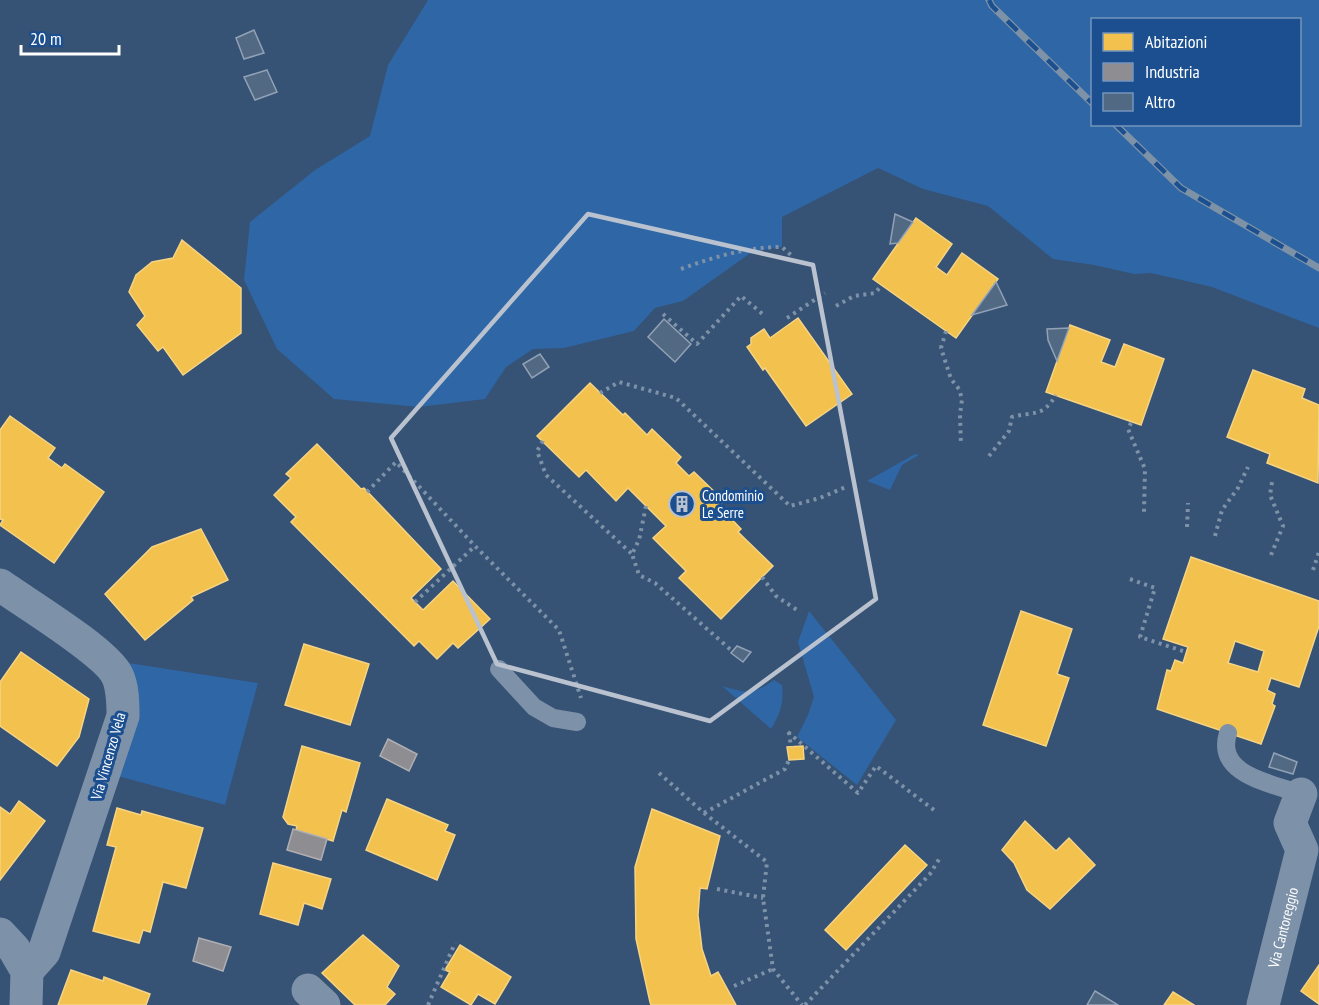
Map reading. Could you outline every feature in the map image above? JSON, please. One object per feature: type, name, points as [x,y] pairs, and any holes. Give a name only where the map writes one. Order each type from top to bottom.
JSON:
[{"type":"street","name":"Via Vincenzo Vela","points":[[0,585],[108,663],[118,675],[123,696],[123,716],[44,952],[27,971]]},
{"type":"street","name":"Via Cantoreggio","points":[[1263,1005],[1311,853],[1290,822],[1301,794]]},
{"type":"street","points":[[0,934],[14,949],[27,971],[26,1005]]},
{"type":"lane","points":[[499,669],[534,707],[553,718],[577,722]]},
{"type":"lane","points":[[1228,732],[1224,743],[1227,758],[1235,768],[1301,794]]},
{"type":"path","points":[[681,269],[712,257],[757,247],[782,248],[792,256]]},
{"type":"path","points":[[836,306],[854,296],[875,292],[882,285]]},
{"type":"path","points":[[787,318],[825,293]]},
{"type":"path","points":[[663,314],[697,344],[741,296],[765,316]]},
{"type":"path","points":[[946,330],[941,348],[951,379],[959,389],[962,399],[961,445]]},
{"type":"path","points":[[600,393],[619,382],[676,398],[790,506],[820,498],[848,486]]},
{"type":"path","points":[[989,456],[1009,430],[1012,417],[1041,412],[1049,407],[1056,396]]},
{"type":"path","points":[[1131,423],[1128,429],[1145,469],[1144,512]]},
{"type":"path","points":[[543,441],[537,451],[546,475],[632,554],[639,575],[655,582],[732,651]]},
{"type":"path","points":[[367,492],[396,462],[559,630],[582,702]]},
{"type":"path","points":[[1215,536],[1222,510],[1238,489],[1248,467]]},
{"type":"path","points":[[1271,555],[1283,526],[1270,495],[1272,482]]},
{"type":"path","points":[[1187,526],[1188,503]]},
{"type":"path","points":[[632,554],[639,540],[646,506]]},
{"type":"path","points":[[415,602],[476,546]]},
{"type":"path","points":[[1313,570],[1319,552]]},
{"type":"path","points":[[762,577],[776,596],[800,612]]},
{"type":"path","points":[[1130,579],[1155,588],[1140,637],[1186,652]]},
{"type":"path","points":[[791,747],[788,732],[858,793],[876,766],[934,810]]},
{"type":"path","points":[[704,813],[785,769],[789,760]]},
{"type":"path","points":[[659,773],[704,813],[767,862],[763,898],[773,969],[803,1005],[930,874],[941,856]]},
{"type":"path","points":[[717,889],[763,898]]},
{"type":"path","points":[[428,1005],[455,943]]},
{"type":"path","points":[[734,986],[773,969]]},
{"type":"highlighted area","points":[[588,214],[813,265],[876,599],[710,721],[497,664],[391,438]]},
{"type":"shaded area","points":[[428,0],[1319,0],[1319,328],[1212,287],[1151,273],[1134,274],[1053,259],[988,206],[923,189],[878,168],[782,217],[782,247],[752,252],[683,301],[655,308],[634,331],[564,348],[533,349],[506,367],[485,399],[419,407],[334,399],[277,349],[244,280],[250,222],[315,170],[370,136],[388,65]]},
{"type":"shaded area","points":[[915,454],[919,455],[902,465],[890,490],[867,481]]},
{"type":"shaded area","points":[[809,611],[896,720],[857,785],[797,737],[814,697],[798,642]]},
{"type":"shaded area","points":[[122,662],[258,683],[225,805],[114,775]]},
{"type":"shaded area","points":[[774,680],[782,685],[782,703],[771,729],[722,686],[749,691]]},
{"type":"building: Abitazioni","points":[[916,218],[952,244],[936,267],[947,275],[962,253],[998,279],[956,338],[873,279]]},
{"type":"building: Abitazioni","points":[[182,240],[241,288],[241,333],[183,375],[163,347],[158,351],[137,325],[145,316],[129,292],[136,275],[152,262],[173,258]]},
{"type":"building: Abitazioni","points":[[798,318],[852,394],[806,426],[765,368],[763,370],[747,347],[751,344],[751,338],[764,329],[770,338]]},
{"type":"building: Abitazioni","points":[[1070,325],[1110,340],[1101,362],[1115,367],[1124,344],[1164,359],[1141,425],[1046,392]]},
{"type":"building: Abitazioni","points":[[1253,370],[1305,389],[1302,398],[1319,405],[1318,483],[1267,463],[1270,454],[1227,437]]},
{"type":"building: Abitazioni","name":"Condominio Le Serre","points":[[590,383],[647,435],[652,429],[681,457],[676,463],[689,476],[694,472],[724,501],[719,506],[741,529],[738,532],[773,566],[721,619],[679,578],[686,571],[653,538],[666,526],[628,488],[616,501],[586,470],[579,477],[537,436]]},
{"type":"building: Abitazioni","points":[[10,416],[55,448],[48,458],[62,468],[65,464],[104,492],[54,563],[0,525],[3,520],[0,519],[0,430]]},
{"type":"building: Abitazioni","points":[[317,444],[361,489],[364,488],[441,569],[411,598],[423,610],[453,581],[490,619],[458,648],[453,643],[437,659],[419,641],[414,646],[291,522],[296,517],[274,495],[291,478],[286,474]]},
{"type":"building: Abitazioni","points":[[201,529],[228,580],[191,597],[193,600],[145,640],[105,594],[152,547]]},
{"type":"building: Abitazioni","points":[[1191,557],[1319,601],[1319,626],[1299,687],[1271,678],[1267,690],[1275,694],[1272,704],[1275,706],[1261,744],[1157,709],[1167,670],[1171,671],[1175,660],[1183,663],[1188,647],[1163,639]],"holes":[[[1235,641],[1264,651],[1258,672],[1228,663]]]},
{"type":"building: Abitazioni","points":[[1021,611],[1072,629],[1057,674],[1069,678],[1046,746],[983,725]]},
{"type":"building: Abitazioni","points":[[304,644],[369,664],[350,725],[285,705]]},
{"type":"building: Abitazioni","points":[[21,652],[89,699],[79,737],[57,766],[0,726],[0,682]]},
{"type":"building: Abitazioni","points":[[302,746],[360,763],[346,812],[342,810],[333,841],[296,830],[297,826],[288,824],[283,817]]},
{"type":"building: Abitazioni","points":[[803,746],[804,759],[789,760],[787,747]]},
{"type":"building: Abitazioni","points":[[387,799],[448,825],[445,831],[455,835],[437,880],[366,850]]},
{"type":"building: Abitazioni","points":[[19,801],[45,821],[0,880],[0,807],[10,814]]},
{"type":"building: Abitazioni","points":[[117,808],[141,815],[142,811],[203,828],[186,888],[163,882],[150,932],[143,930],[139,943],[93,931],[116,847],[107,845]]},
{"type":"building: Abitazioni","points":[[652,809],[720,836],[707,889],[700,888],[698,915],[702,949],[711,976],[718,972],[736,1005],[651,1005],[636,939],[635,867]]},
{"type":"building: Abitazioni","points":[[1025,821],[1056,851],[1069,838],[1095,865],[1050,909],[1027,890],[1014,863],[1002,850]]},
{"type":"building: Abitazioni","points":[[905,845],[927,865],[846,950],[825,930]]},
{"type":"building: Abitazioni","points":[[273,863],[331,879],[322,909],[304,903],[298,925],[260,914]]},
{"type":"building: Abitazioni","points":[[363,935],[399,966],[387,987],[395,994],[385,1005],[355,1005],[322,973]]},
{"type":"building: Abitazioni","points":[[460,945],[511,977],[495,1004],[478,994],[471,1005],[441,987],[450,972],[445,970]]},
{"type":"building: Abitazioni","points":[[1319,965],[1319,1004],[1301,991]]},
{"type":"building: Abitazioni","points":[[71,970],[103,981],[104,977],[150,994],[146,1005],[58,1005]]},
{"type":"building: Abitazioni","points":[[1173,992],[1194,1005],[1164,1005]]},
{"type":"building: Industria","points":[[388,739],[417,754],[409,771],[380,756]]},
{"type":"building: Industria","points":[[293,829],[327,839],[321,860],[287,850]]},
{"type":"building: Industria","points":[[199,938],[231,947],[223,971],[193,961]]},
{"type":"building: Altro","points":[[254,30],[264,53],[244,59],[236,38]]},
{"type":"building: Altro","points":[[267,70],[277,92],[255,100],[244,77]]},
{"type":"building: Altro","points":[[895,214],[913,222],[898,243],[890,244]]},
{"type":"building: Altro","points":[[996,282],[1007,305],[972,315]]},
{"type":"building: Altro","points":[[664,319],[691,344],[675,362],[648,337]]},
{"type":"building: Altro","points":[[1069,328],[1057,361],[1048,340],[1047,329]]},
{"type":"building: Altro","points":[[540,354],[549,367],[532,378],[523,364]]},
{"type":"building: Altro","points":[[737,646],[751,652],[743,662],[731,653]]},
{"type":"building: Altro","points":[[1274,753],[1297,762],[1293,774],[1269,767]]},
{"type":"building: Altro","points":[[1095,991],[1118,1005],[1087,1005]]},
{"type":"railway","points":[[989,0],[992,6],[1091,102]]},
{"type":"railway","points":[[1117,126],[1181,188],[1319,268]]},
{"type":"place","name":"Condominio Le Serre","points":[[682,504]]}]
